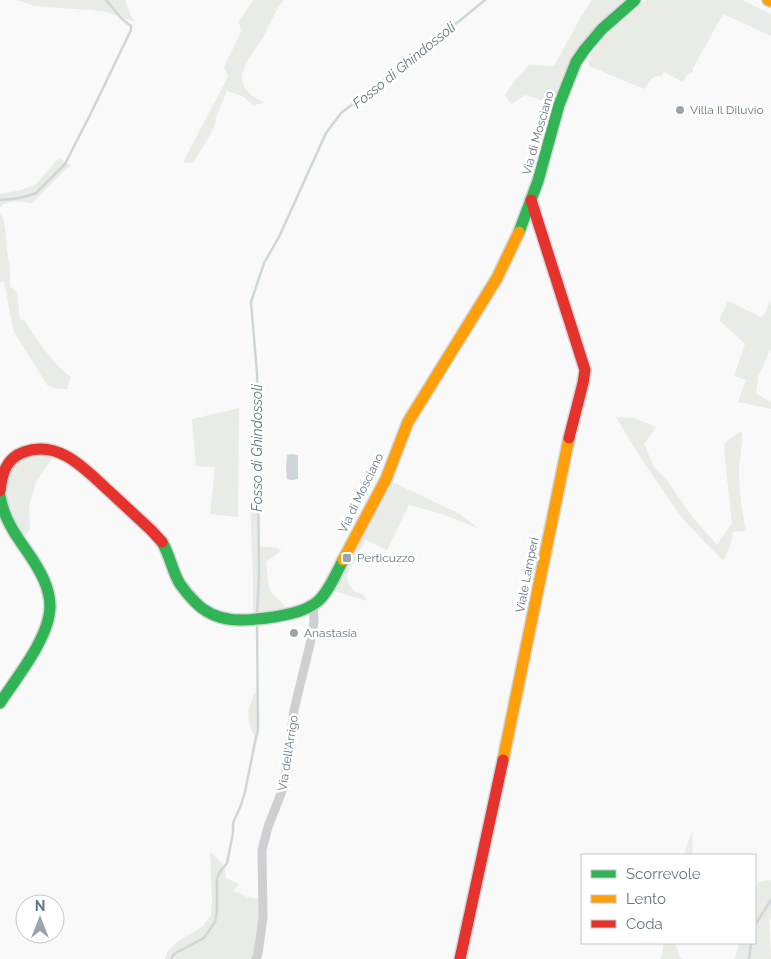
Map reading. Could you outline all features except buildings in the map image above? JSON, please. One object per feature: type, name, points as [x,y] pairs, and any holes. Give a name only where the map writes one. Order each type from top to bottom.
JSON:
[{"type":"main road","name":"Via di Mosciano","points":[[0,491],[1,479],[5,468],[12,458],[31,449],[54,450],[77,462],[151,530],[163,543],[180,584],[204,610],[215,616],[238,621],[292,614],[313,605],[318,601],[330,583],[386,479],[408,422],[497,278],[516,238],[538,181],[559,105],[576,62],[602,29],[635,0]]},
{"type":"main road","name":"Viale Lamperi","points":[[460,959],[497,792],[566,450],[585,370],[531,200]]},
{"type":"main road","points":[[0,496],[1,507],[6,520],[38,568],[44,582],[50,607],[43,636],[0,703]]},
{"type":"street","name":"Via dell'Arrigo","points":[[256,959],[263,918],[262,850],[268,827],[284,786],[294,710],[314,622],[313,605]]},
{"type":"shaded area","points":[[15,0],[125,0],[135,22],[103,11],[33,6]]},
{"type":"shaded area","points":[[253,0],[284,0],[277,9],[242,74],[244,87],[247,91],[265,103],[253,105],[244,97],[227,91],[216,117],[215,125],[193,163],[183,162],[228,77],[224,67],[241,32],[239,21]]},
{"type":"shaded area","points":[[592,0],[627,0],[595,28],[581,44],[564,72],[555,104],[525,95],[511,104],[505,95],[517,78],[529,65],[554,66]]},
{"type":"shaded area","points":[[646,0],[742,0],[771,14],[771,36],[723,14],[693,68],[693,72],[687,75],[683,82],[664,72],[662,76],[655,76],[651,79],[644,89],[589,66],[587,62],[591,58],[589,57],[602,41],[623,19]]},
{"type":"shaded area","points":[[59,158],[71,166],[32,203],[11,202],[0,207],[0,194],[22,190],[36,184]]},
{"type":"shaded area","points":[[0,214],[5,227],[10,286],[17,293],[20,319],[25,321],[39,343],[71,377],[67,389],[58,389],[47,385],[13,330],[4,281],[0,283]]},
{"type":"shaded area","points":[[771,300],[771,348],[758,377],[756,394],[771,402],[771,409],[738,402],[746,380],[734,376],[745,344],[719,320],[728,301],[761,317]]},
{"type":"shaded area","points":[[239,408],[238,517],[210,514],[215,467],[196,466],[192,419]]},
{"type":"shaded area","points":[[616,417],[635,418],[656,427],[644,444],[654,467],[667,480],[693,518],[717,545],[732,523],[724,450],[725,443],[741,431],[739,478],[746,531],[733,532],[731,543],[723,561],[683,519],[642,460]]},
{"type":"shaded area","points":[[57,451],[35,484],[29,508],[30,529],[21,542],[0,496],[12,458]]},
{"type":"shaded area","points":[[287,455],[298,455],[298,479],[291,480],[287,479],[286,468]]},
{"type":"shaded area","points":[[386,479],[460,514],[479,529],[442,514],[409,505],[387,550],[366,540],[347,575],[348,582],[354,592],[363,594],[367,601],[327,589]]},
{"type":"shaded area","points":[[250,500],[258,500],[258,546],[277,548],[281,551],[266,562],[269,588],[272,594],[284,605],[284,615],[253,620],[253,580]]},
{"type":"shaded area","points":[[258,692],[258,730],[256,739],[252,732],[248,713],[254,693]]},
{"type":"shaded area","points":[[692,830],[693,854],[684,854]]},
{"type":"shaded area","points":[[210,851],[224,866],[226,878],[239,884],[233,891],[247,897],[262,899],[256,959],[165,959],[167,952],[177,942],[203,926],[211,915]]},
{"type":"shaded area","points":[[771,880],[771,918],[769,919],[771,959],[735,959],[739,944],[756,944],[756,886],[759,882]]},
{"type":"shaded area","points":[[664,944],[677,944],[680,957],[684,959],[661,959]]},
{"type":"waterway","points":[[0,200],[36,193],[65,164],[131,30],[131,26],[121,18],[106,0]]},
{"type":"waterway","name":"Fosso di Ghindossoli","points":[[257,615],[259,576],[257,373],[251,302],[264,263],[279,237],[326,133],[341,113],[420,53],[485,0]]},
{"type":"waterway","name":"Fosso di Ghindossoli","points":[[171,959],[174,954],[204,938],[215,922],[217,879],[227,863],[233,823],[245,792],[258,730],[257,623]]},
{"type":"waterway","points":[[756,923],[771,900]]},
{"type":"waterway","points":[[749,959],[751,944]]},
{"type":"traffic: fast","points":[[519,232],[538,181],[559,105],[576,62],[602,29],[635,0]]},
{"type":"traffic: fast","points":[[0,496],[12,528],[44,580],[50,599],[49,618],[45,631],[0,703]]},
{"type":"traffic: fast","points":[[162,542],[177,579],[191,598],[213,615],[232,620],[274,617],[307,608],[317,602],[325,593],[343,560]]},
{"type":"traffic: slow","points":[[343,560],[386,479],[408,422],[497,278],[519,232]]},
{"type":"traffic: slow","points":[[503,760],[569,438]]},
{"type":"traffic: jam","points":[[531,200],[585,370],[569,438]]},
{"type":"traffic: jam","points":[[0,491],[6,467],[13,458],[24,452],[37,449],[60,453],[91,474],[162,542]]},
{"type":"traffic: jam","points":[[460,959],[503,760]]},
{"type":"place","name":"Villa Il Diluvio","points":[[680,110]]},
{"type":"place","name":"Perticuzzo","points":[[347,558]]},
{"type":"place","name":"Anastasia","points":[[294,633]]}]
